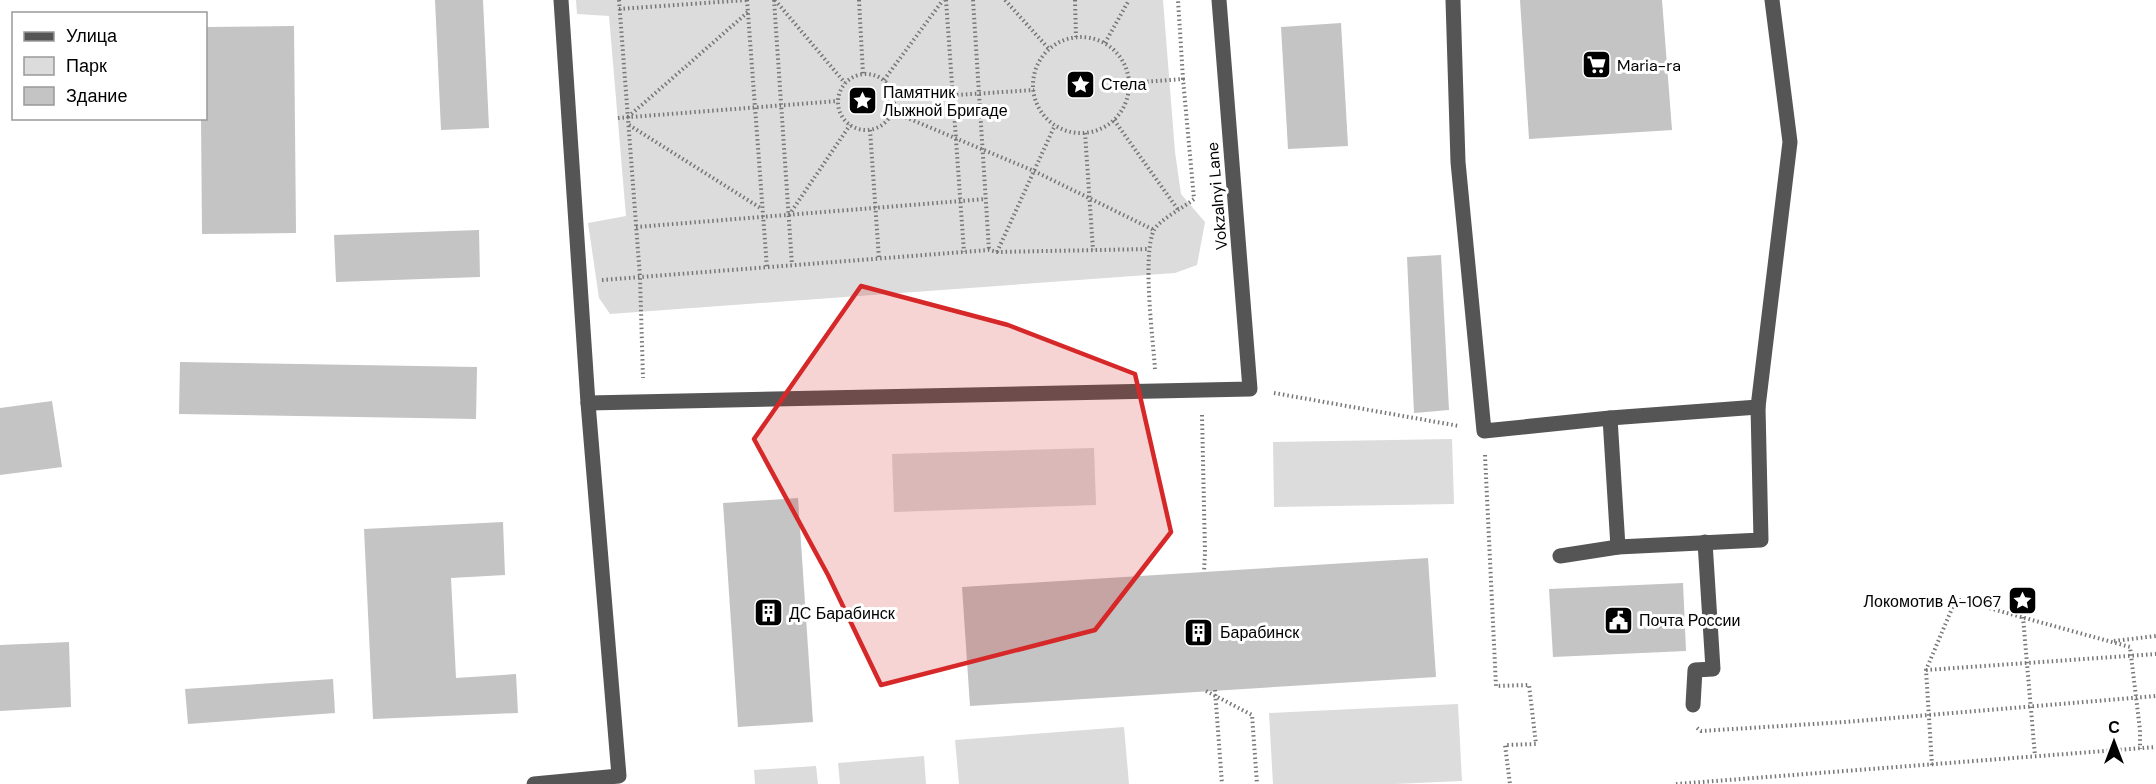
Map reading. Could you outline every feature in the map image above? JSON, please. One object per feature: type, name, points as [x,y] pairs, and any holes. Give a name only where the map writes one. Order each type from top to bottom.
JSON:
[{"type":"street","points":[[534,784],[619,776],[588,403],[561,0]]},
{"type":"street","name":"Vokzalnyi Lane","points":[[1219,0],[1250,389]]},
{"type":"street","points":[[1453,0],[1458,162],[1484,431],[1610,418],[1758,407]]},
{"type":"street","points":[[1560,556],[1618,547],[1761,540],[1758,407],[1790,142],[1772,0]]},
{"type":"street","points":[[588,403],[1250,389]]},
{"type":"street","points":[[1610,418],[1618,547]]},
{"type":"street","points":[[1693,705],[1695,670],[1713,669],[1706,542]]},
{"type":"path","points":[[619,0],[640,278],[644,402]]},
{"type":"path","points":[[619,9],[747,0],[767,268]]},
{"type":"path","points":[[774,0],[845,83]]},
{"type":"path","points":[[774,0],[792,265]]},
{"type":"path","points":[[859,0],[863,74]]},
{"type":"path","points":[[884,80],[945,0]]},
{"type":"path","points":[[945,0],[964,252]]},
{"type":"path","points":[[973,0],[989,250]]},
{"type":"path","points":[[1005,0],[1049,49]]},
{"type":"path","points":[[1075,0],[1076,37]]},
{"type":"path","points":[[1105,43],[1129,0]]},
{"type":"path","points":[[1157,391],[1149,286],[1149,249],[1154,230],[1164,219],[1194,199],[1178,0]]},
{"type":"path","points":[[627,117],[748,12]]},
{"type":"path","points":[[1076,37],[1091,38],[1105,43],[1117,52],[1125,65],[1129,83],[1124,108],[1114,120],[1101,129],[1085,133],[1070,132],[1055,125],[1044,115],[1036,102],[1035,74],[1040,60],[1049,49],[1062,41],[1076,37]]},
{"type":"path","points":[[863,74],[884,80],[891,89],[894,99],[893,112],[886,122],[870,130],[850,125],[840,112],[838,102],[845,83],[863,74]]},
{"type":"path","points":[[1129,83],[1183,79]]},
{"type":"path","points":[[894,99],[1034,90]]},
{"type":"path","points":[[618,118],[838,102]]},
{"type":"path","points":[[893,112],[983,152],[1034,171],[1154,230]]},
{"type":"path","points":[[1114,120],[1179,211]]},
{"type":"path","points":[[628,125],[762,210]]},
{"type":"path","points":[[789,215],[850,125]]},
{"type":"path","points":[[997,252],[1055,125]]},
{"type":"path","points":[[870,130],[879,259]]},
{"type":"path","points":[[1085,133],[1093,250]]},
{"type":"path","points":[[636,227],[986,199]]},
{"type":"path","points":[[580,282],[989,250],[997,252],[1149,249]]},
{"type":"path","points":[[1250,389],[1484,431],[1496,687],[1529,685],[1536,744],[1505,745],[1510,784]]},
{"type":"path","points":[[1202,390],[1204,572]]},
{"type":"path","points":[[1932,765],[1926,670],[1956,599],[2130,647],[2140,749]]},
{"type":"path","points":[[2023,617],[2035,756]]},
{"type":"path","points":[[2110,641],[2156,636]]},
{"type":"path","points":[[1926,670],[2156,654]]},
{"type":"path","points":[[1215,690],[1222,784]]},
{"type":"path","points":[[1206,691],[1252,715],[1257,784]]},
{"type":"path","points":[[1693,705],[1693,724],[1701,731],[2156,696]]},
{"type":"path","points":[[1676,784],[2156,747]]},
{"type":"highlighted area","points":[[861,286],[1008,325],[1135,374],[1171,532],[1095,630],[881,685],[828,575],[754,439]]},
{"type":"green space","points":[[576,0],[1163,0],[1175,152],[1181,194],[1205,222],[1197,265],[1175,273],[610,314],[599,298],[588,223],[626,216],[609,16],[577,14]]},
{"type":"green space","points":[[1452,439],[1454,504],[1274,507],[1273,442]]},
{"type":"green space","points":[[1094,448],[1096,505],[894,512],[892,454]]},
{"type":"green space","points":[[1458,704],[1462,781],[1395,784],[1273,784],[1269,713]]},
{"type":"green space","points":[[1124,727],[1129,784],[959,784],[955,740]]},
{"type":"green space","points":[[924,756],[926,784],[840,784],[838,763]]},
{"type":"green space","points":[[816,766],[818,784],[755,784],[754,770]]},
{"type":"building","points":[[435,0],[483,0],[489,128],[441,130]]},
{"type":"building","name":"Maria-ra","points":[[1520,0],[1662,0],[1672,130],[1529,139]]},
{"type":"building","points":[[1341,23],[1348,146],[1288,149],[1281,27]]},
{"type":"building","points":[[294,26],[296,233],[202,234],[201,120],[207,120],[207,27]]},
{"type":"building","points":[[479,230],[480,277],[336,282],[334,235]]},
{"type":"building","points":[[1441,255],[1449,410],[1414,413],[1407,257]]},
{"type":"building","points":[[180,362],[477,367],[476,419],[179,414]]},
{"type":"building","points":[[52,401],[62,467],[0,475],[0,408]]},
{"type":"building","name":"ДС Барабинск","points":[[798,498],[813,722],[738,727],[723,503]]},
{"type":"building","points":[[503,522],[505,575],[451,578],[456,678],[516,674],[518,713],[373,719],[364,529]]},
{"type":"building","name":"Барабинск","points":[[1428,558],[1436,677],[970,706],[962,587]]},
{"type":"building","name":"Почта России","points":[[1683,583],[1686,651],[1553,657],[1549,589]]},
{"type":"building","points":[[69,642],[71,707],[0,711],[0,645]]},
{"type":"building","points":[[333,679],[335,713],[188,724],[185,689]]},
{"type":"place","name":"Maria-ra","points":[[1596,65]]},
{"type":"place","name":"Стела","points":[[1080,84]]},
{"type":"place","name":"Памятник Лыжной Бригаде","points":[[862,101]]},
{"type":"place","name":"Локомотив А-1067","points":[[2022,601]]},
{"type":"place","name":"ДС Барабинск","points":[[768,613]]},
{"type":"place","name":"Почта России","points":[[1618,620]]},
{"type":"place","name":"Барабинск","points":[[1199,632]]}]
